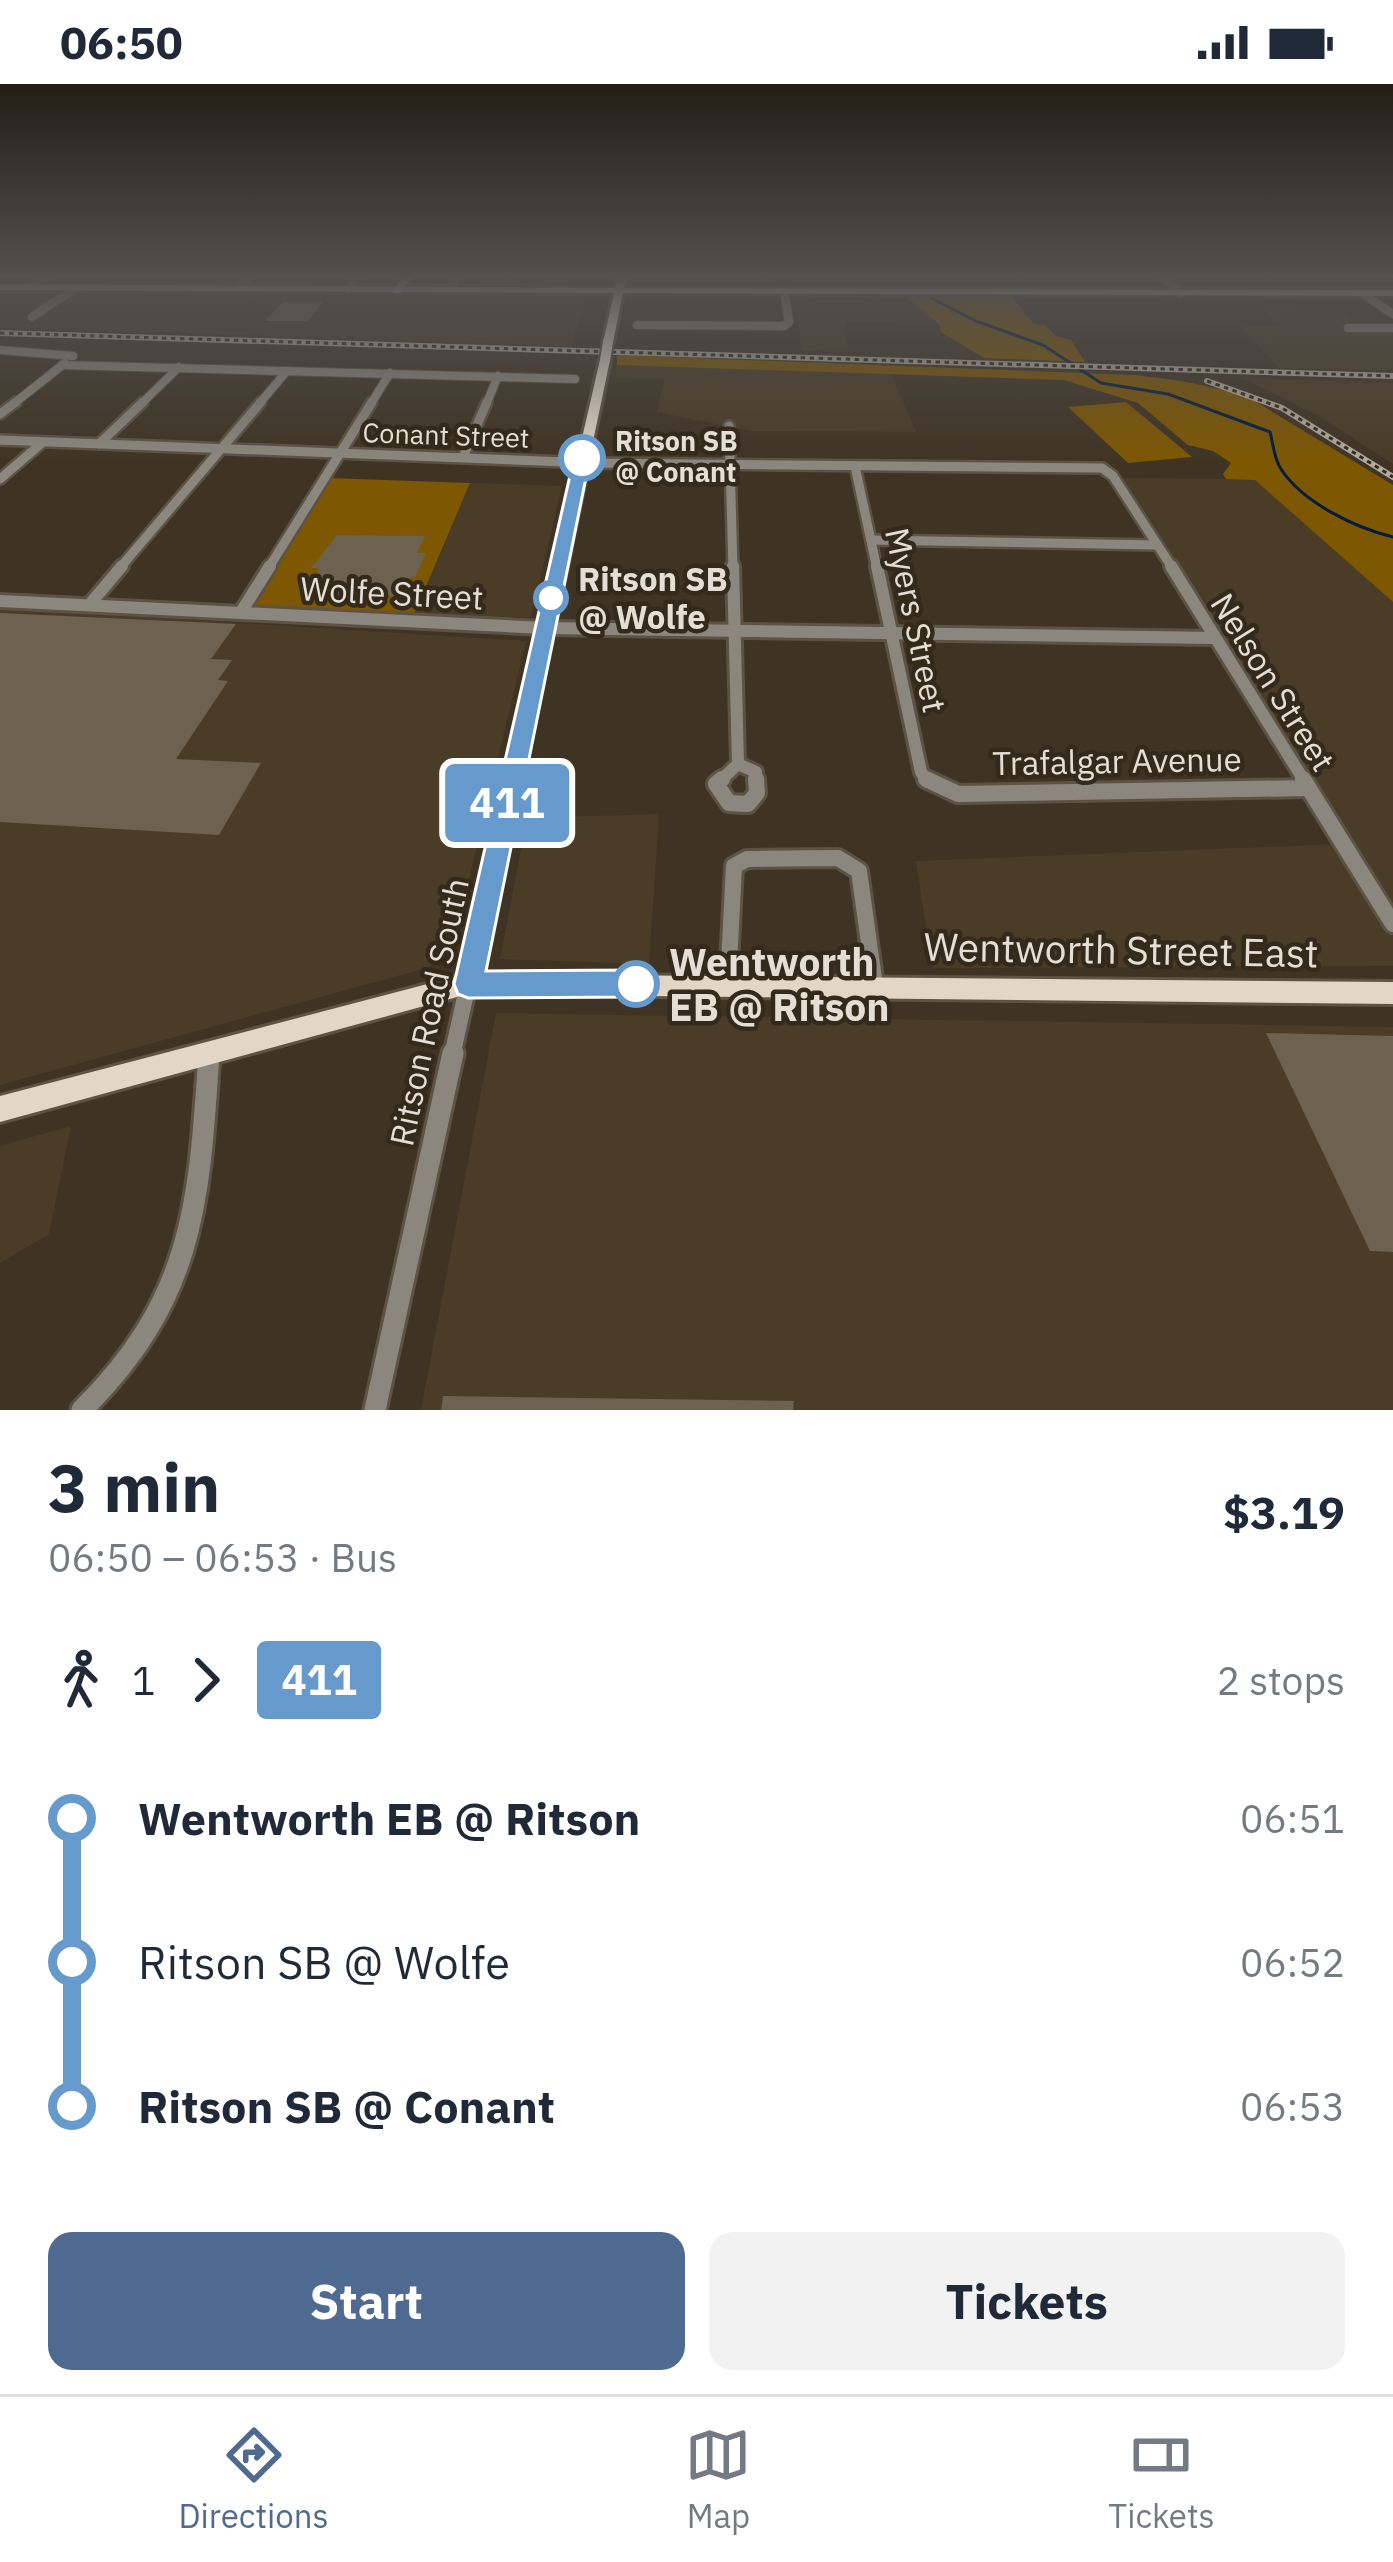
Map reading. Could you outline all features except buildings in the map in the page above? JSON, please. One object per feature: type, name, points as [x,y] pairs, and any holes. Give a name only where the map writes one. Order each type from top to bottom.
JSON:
[{"type":"main road","name":"Ritson Road South","points":[[468,984],[609,338]]},
{"type":"main road","name":"Wentworth Street East","points":[[0,1109],[468,984],[1393,992]]},
{"type":"street","points":[[0,350],[73,356],[0,414]]},
{"type":"street","points":[[62,365],[575,379]]},
{"type":"street","points":[[99,444],[179,367]]},
{"type":"street","points":[[90,604],[287,371]]},
{"type":"street","points":[[241,612],[390,374]]},
{"type":"street","points":[[463,458],[498,376]]},
{"type":"street","points":[[0,402],[15,402]]},
{"type":"street","points":[[728,426],[738,764]]},
{"type":"street","name":"Conant Street","points":[[0,440],[581,463],[1107,470]]},
{"type":"street","points":[[0,478],[43,442]]},
{"type":"street","name":"Myers Street","points":[[855,466],[921,772],[930,784]]},
{"type":"street","name":"Nelson Street","points":[[1107,470],[1393,924]]},
{"type":"street","points":[[871,541],[1156,544]]},
{"type":"street","name":"Wolfe Street","points":[[0,601],[544,628],[1213,638]]},
{"type":"street","name":"Trafalgar Avenue","points":[[930,784],[958,794],[1307,788]]},
{"type":"street","points":[[728,984],[734,866],[747,859],[838,858],[860,871],[875,986]]},
{"type":"street","name":"Ritson Road South","points":[[375,1410],[468,984]]},
{"type":"street","points":[[82,1410],[99,1395],[141,1334],[193,1226],[209,1054]]},
{"type":"shaded area","points":[[327,338],[574,338],[571,346]]},
{"type":"shaded area","points":[[800,338],[847,338],[849,352],[801,351]]},
{"type":"shaded area","points":[[951,338],[1063,338],[1071,340],[1085,362],[984,358]]},
{"type":"shaded area","points":[[1251,338],[1393,338],[1393,371],[1279,368]]},
{"type":"shaded area","points":[[617,355],[1135,375],[1243,394],[1393,485],[1393,602],[1255,480],[1226,479],[1223,474],[1231,463],[1213,451],[1188,445],[1138,403],[1064,380],[617,365]]},
{"type":"shaded area","points":[[617,365],[891,373],[916,432],[750,431],[657,412],[664,379],[615,378]]},
{"type":"shaded area","points":[[1243,378],[1393,383],[1393,464],[1317,415]]},
{"type":"shaded area","points":[[1126,402],[1192,457],[1128,463],[1068,407]]},
{"type":"shaded area","points":[[327,478],[470,483],[413,617],[246,609]]},
{"type":"shaded area","points":[[1120,478],[1255,479],[1393,602],[1393,966],[932,968],[916,861],[1343,844]]},
{"type":"shaded area","points":[[470,483],[562,486],[531,617],[413,617]]},
{"type":"shaded area","points":[[0,608],[526,641],[457,929],[430,967],[0,1085]]},
{"type":"shaded area","points":[[659,814],[649,964],[500,959],[527,818]]},
{"type":"shaded area","points":[[496,1013],[1393,1027],[1393,1410],[421,1410]]},
{"type":"shaded area","points":[[71,1126],[49,1234],[0,1263],[0,1146]]},
{"type":"waterway","points":[[1023,338],[1043,345],[1101,383],[1168,394],[1270,432],[1279,465],[1303,493],[1347,520],[1393,537]]},
{"type":"railway","points":[[158,338],[1393,376]]},
{"type":"railway","points":[[1207,381],[1282,408],[1393,477]]},
{"type":"bus line","name":"411","points":[[582,458],[468,984],[636,984]]},
{"type":"place","name":"Ritson SB @ Conant","points":[[582,458]]},
{"type":"place","name":"Ritson SB @ Wolfe","points":[[551,598]]},
{"type":"place","name":"Wentworth EB @ Ritson","points":[[636,984]]}]
